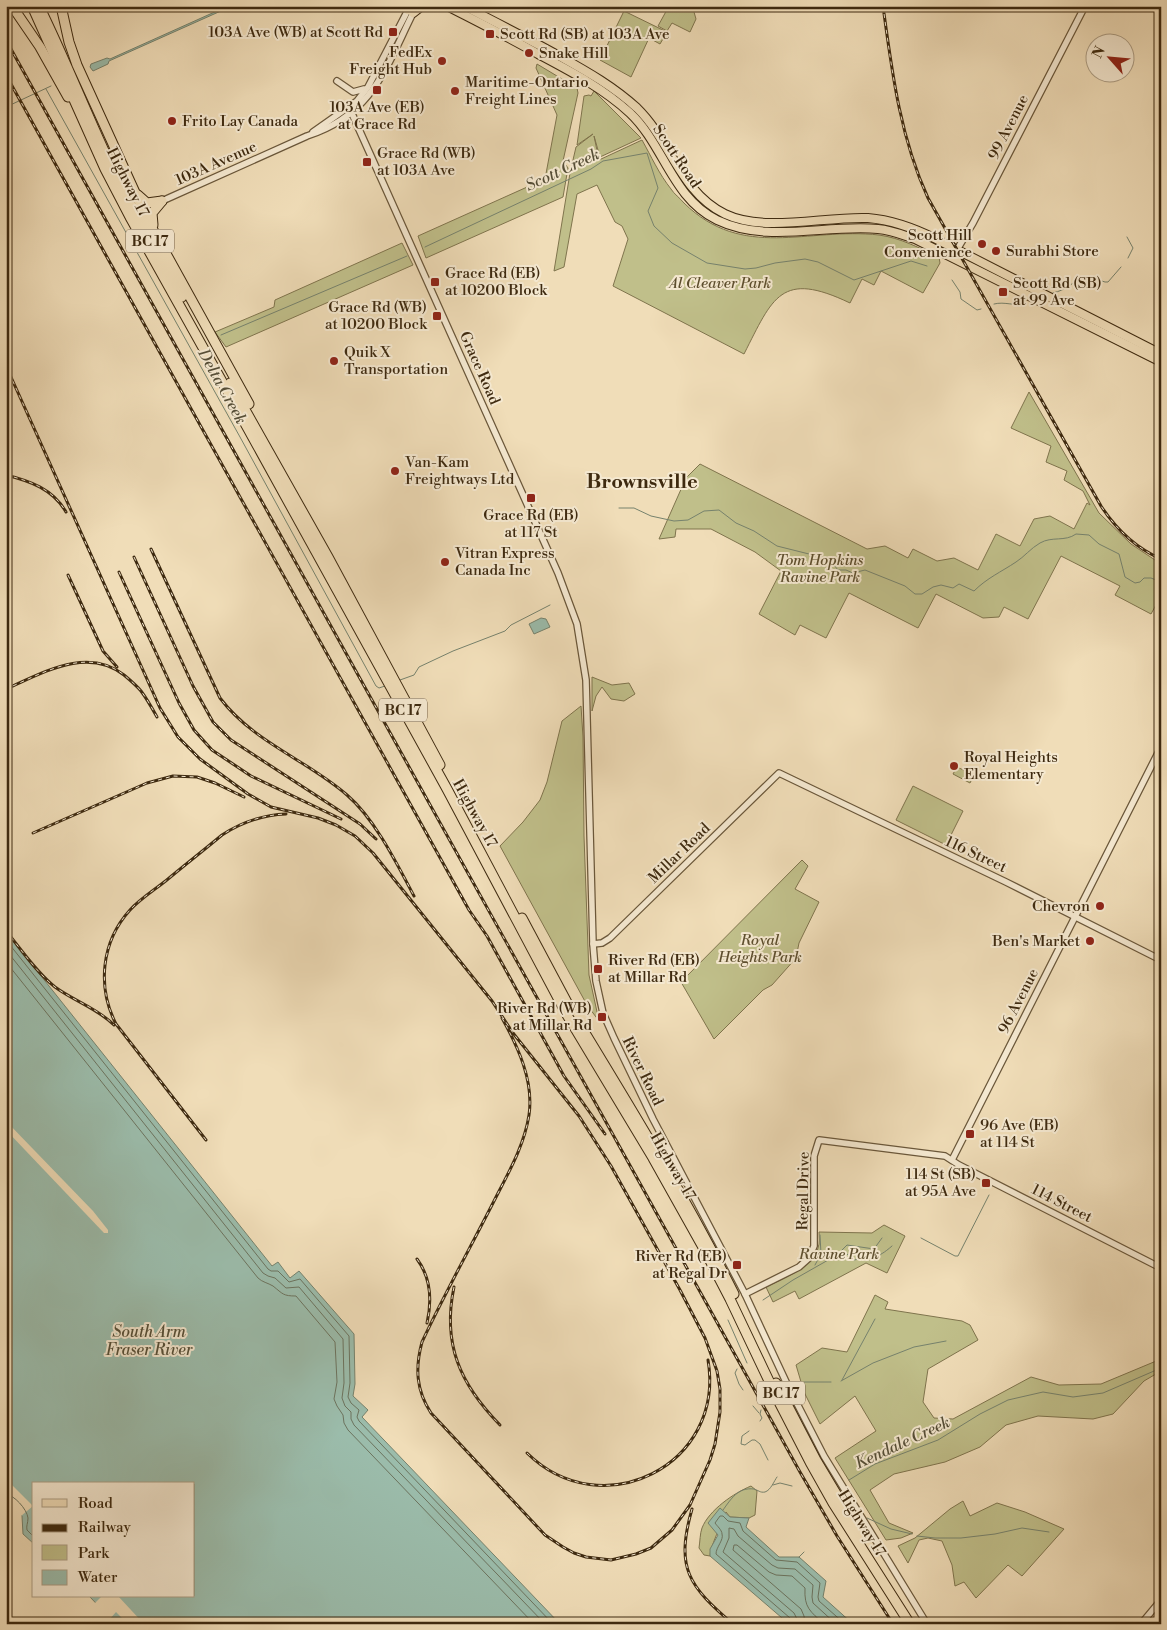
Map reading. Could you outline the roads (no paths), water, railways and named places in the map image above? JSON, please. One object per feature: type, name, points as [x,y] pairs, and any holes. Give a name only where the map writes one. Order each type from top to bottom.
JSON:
[{"type":"highway","points":[[12,6],[40,47],[105,169]]},
{"type":"highway","name":"Highway 17","points":[[32,6],[105,169],[130,217],[452,798],[557,998],[653,1158],[704,1249],[810,1462],[833,1503],[910,1624]]},
{"type":"highway","name":"Highway 17","points":[[39,6],[64,57],[111,165],[136,214],[278,467],[484,844],[572,1012],[661,1157],[711,1248],[816,1460],[917,1624]]},
{"type":"highway","points":[[61,6],[69,42],[77,65],[130,183],[148,221],[248,403],[278,467]]},
{"type":"highway","points":[[130,183],[144,202],[162,201]]},
{"type":"highway","points":[[157,235],[151,216],[162,201]]},
{"type":"main road","points":[[411,8],[422,6]]},
{"type":"main road","name":"Scott Road","points":[[447,6],[595,86],[614,100],[632,115],[647,134],[682,190],[699,208],[716,219],[730,225],[757,231],[880,229],[902,234],[954,254]]},
{"type":"main road","name":"Scott Road","points":[[464,6],[597,77],[638,109],[654,128],[691,188],[721,212],[740,220],[764,223],[857,218],[881,220],[903,225],[924,233],[954,254]]},
{"type":"main road","points":[[954,254],[1161,354]]},
{"type":"main road","points":[[954,254],[1161,362]]},
{"type":"street","name":"99 Avenue","points":[[954,254],[973,223],[1085,6]]},
{"type":"street","name":"103A Avenue","points":[[350,110],[368,87],[411,8]]},
{"type":"street","name":"103A Avenue","points":[[162,201],[319,132],[350,110],[362,105],[381,77],[411,8]]},
{"type":"street","points":[[337,81],[352,92],[361,91],[368,87]]},
{"type":"street","name":"Grace Road","points":[[350,110],[558,573],[577,624],[581,642]]},
{"type":"street","name":"River Road","points":[[581,642],[586,680],[593,944],[599,998],[611,1033],[658,1129],[745,1294],[802,1415],[824,1456],[927,1624]]},
{"type":"street","name":"96 Avenue","points":[[952,1160],[1161,747]]},
{"type":"street","name":"Millar Road","points":[[593,944],[605,942],[610,938],[779,773]]},
{"type":"street","name":"116 Street","points":[[779,773],[1075,916],[1161,960]]},
{"type":"street","name":"114 Street","points":[[819,1140],[939,1154],[1161,1268]]},
{"type":"street","name":"Regal Drive","points":[[745,1294],[799,1267],[811,1255],[814,1246],[814,1156],[819,1140]]},
{"type":"street","points":[[1141,1624],[1161,1600]]},
{"type":"water","points":[[228,6],[232,6],[109,61],[108,64],[93,71],[90,67],[91,64],[107,58],[110,59]]},
{"type":"water","points":[[541,618],[546,619],[550,627],[534,634],[529,624]]},
{"type":"water","name":"South Arm Fraser River","points":[[6,932],[272,1266],[278,1262],[290,1278],[299,1271],[354,1334],[355,1384],[353,1396],[368,1410],[362,1417],[560,1624],[116,1624],[91,1598],[195,1598],[195,1482],[32,1482],[32,1542],[23,1534],[22,1516],[6,1497]]},
{"type":"water","points":[[720,1508],[730,1517],[749,1518],[746,1527],[779,1557],[799,1557],[826,1581],[823,1597],[853,1624],[789,1624],[710,1556],[710,1549],[718,1535],[708,1523]]},
{"type":"waterway","points":[[6,107],[51,86]]},
{"type":"waterway","name":"Delta Creek","points":[[46,89],[376,686],[379,688],[385,686]]},
{"type":"waterway","name":"Scott Creek","points":[[425,247],[591,169],[603,161],[647,153],[658,188],[648,211],[654,226],[672,243],[707,263],[745,269],[805,259],[818,262],[854,280],[911,261],[927,266]]},
{"type":"waterway","name":"Scott Creek","points":[[1127,237],[1133,248],[1128,258]]},
{"type":"waterway","name":"Scott Creek","points":[[221,335],[407,256]]},
{"type":"waterway","name":"Scott Creek","points":[[1053,293],[1068,287],[1081,278],[1108,282],[1121,267]]},
{"type":"waterway","name":"Scott Creek","points":[[952,280],[960,292],[961,299],[977,310],[981,309]]},
{"type":"waterway","name":"Scott Creek","points":[[994,304],[1025,303]]},
{"type":"waterway","name":"Delta Creek","points":[[619,508],[634,508],[651,516],[674,521],[688,520],[704,511],[719,510],[736,523],[754,531],[777,546],[829,559],[838,570],[846,570],[853,573],[865,570],[905,586],[915,594],[922,594],[933,587],[941,585],[953,588],[959,584],[974,591],[1040,543],[1067,538],[1076,534],[1089,535],[1099,544],[1119,554],[1125,577],[1135,583],[1140,582],[1144,578],[1151,578],[1161,582]]},
{"type":"waterway","name":"Delta Creek","points":[[400,680],[414,675],[419,667],[453,651],[505,631],[511,625],[550,605]]},
{"type":"waterway","points":[[921,1238],[958,1256],[989,1195]]},
{"type":"waterway","points":[[815,1265],[821,1254],[820,1235]]},
{"type":"waterway","points":[[763,1300],[793,1280],[837,1255],[847,1245],[874,1249],[882,1238]]},
{"type":"waterway","points":[[837,1255],[847,1254],[854,1260],[871,1258],[882,1254],[892,1246]]},
{"type":"waterway","points":[[842,1380],[875,1319]]},
{"type":"waterway","points":[[728,1320],[747,1363]]},
{"type":"waterway","points":[[841,1381],[873,1363],[914,1347],[946,1341]]},
{"type":"waterway","name":"Kendale Creek","points":[[849,1480],[875,1464],[938,1440],[980,1414],[1008,1400],[1043,1392],[1073,1397],[1103,1393],[1161,1368]]},
{"type":"waterway","points":[[737,1369],[735,1373],[743,1390]]},
{"type":"waterway","points":[[804,1382],[831,1382]]},
{"type":"waterway","points":[[753,1406],[759,1413]]},
{"type":"waterway","points":[[760,1421],[762,1418],[761,1410]]},
{"type":"waterway","points":[[749,1431],[742,1436],[741,1444],[745,1445],[755,1440],[760,1444],[768,1460]]},
{"type":"waterway","points":[[723,1510],[739,1492],[748,1489],[765,1492],[771,1487],[777,1477]]},
{"type":"waterway","name":"Kendale Creek","points":[[773,1485],[780,1483],[792,1486]]},
{"type":"waterway","points":[[867,1518],[891,1529],[912,1534]]},
{"type":"waterway","points":[[917,1536],[961,1538],[995,1534],[1022,1528],[1049,1532]]},
{"type":"waterway","points":[[799,1557],[804,1552]]},
{"type":"railway","points":[[883,6],[898,104],[910,152],[928,198],[1101,506],[1127,537],[1152,555],[1161,559]]},
{"type":"railway","points":[[6,40],[800,1472],[837,1536],[893,1624]]},
{"type":"railway","points":[[6,75],[469,910],[487,936],[564,1076],[605,1134]]},
{"type":"railway","points":[[6,366],[160,708],[178,737],[200,759],[248,794],[271,807],[318,818],[336,825],[355,836],[373,853],[492,1001],[513,1033],[579,1116],[611,1166],[705,1338],[717,1371],[720,1389],[720,1412],[715,1444],[710,1460],[690,1505],[672,1530],[651,1548],[611,1560],[586,1557],[574,1553],[545,1535],[431,1413],[422,1396],[418,1379],[418,1361],[422,1342],[509,1171],[527,1127],[530,1102],[527,1077],[519,1052],[502,1018]]},
{"type":"railway","points":[[6,475],[40,487],[55,497],[66,512]]},
{"type":"railway","points":[[151,549],[220,698],[248,727],[315,771],[357,805],[367,816],[385,843],[414,896]]},
{"type":"railway","points":[[134,557],[193,686],[213,722],[231,740],[360,824],[376,839]]},
{"type":"railway","points":[[119,572],[179,703],[194,730],[212,750],[251,776],[341,819]]},
{"type":"railway","points":[[68,575],[103,651],[117,667]]},
{"type":"railway","points":[[6,689],[65,665],[80,662],[95,663],[110,667],[131,681],[143,694],[157,717]]},
{"type":"railway","points":[[33,833],[147,783],[173,776],[197,777],[215,783],[244,797]]},
{"type":"railway","points":[[206,1140],[116,1024],[110,1010],[104,980],[108,950],[120,923],[130,910],[222,835],[252,820],[286,814]]},
{"type":"railway","points":[[6,931],[48,981],[114,1025]]},
{"type":"railway","points":[[417,1259],[428,1282],[430,1306],[427,1323]]},
{"type":"railway","points":[[454,1287],[450,1327],[458,1362],[474,1394],[500,1425]]},
{"type":"railway","points":[[527,1453],[557,1475],[589,1484],[622,1484],[652,1474],[678,1455],[698,1429],[708,1397],[708,1360]]},
{"type":"railway","points":[[692,1509],[685,1547],[686,1562],[690,1575],[696,1587],[733,1624]]},
{"type":"place","name":"103A Ave (WB) at Scott Rd","points":[[393,32]]},
{"type":"place","name":"Scott Rd (SB) at 103A Ave","points":[[490,34]]},
{"type":"place","name":"Snake Hill","points":[[529,53]]},
{"type":"place","name":"FedEx Freight Hub","points":[[442,61]]},
{"type":"place","name":"103A Ave (EB) at Grace Rd","points":[[377,90]]},
{"type":"place","name":"Maritime-Ontario Freight Lines","points":[[455,91]]},
{"type":"place","name":"Frito Lay Canada","points":[[172,121]]},
{"type":"place","name":"Grace Rd (WB) at 103A Ave","points":[[367,162]]},
{"type":"place","name":"Scott Hill Convenience","points":[[982,244]]},
{"type":"place","name":"Surabhi Store","points":[[996,251]]},
{"type":"place","name":"Grace Rd (EB) at 10200 Block","points":[[435,282]]},
{"type":"place","name":"Scott Rd (SB) at 99 Ave","points":[[1003,292]]},
{"type":"place","name":"Grace Rd (WB) at 10200 Block","points":[[437,316]]},
{"type":"place","name":"Quik X Transportation","points":[[334,361]]},
{"type":"place","name":"Van-Kam Freightways Ltd","points":[[395,471]]},
{"type":"place","name":"Grace Rd (EB) at 117 St","points":[[531,498]]},
{"type":"place","name":"Vitran Express Canada Inc","points":[[445,562]]},
{"type":"place","name":"Royal Heights Elementary","points":[[954,766]]},
{"type":"place","name":"Chevron","points":[[1100,906]]},
{"type":"place","name":"Ben's Market","points":[[1090,941]]},
{"type":"place","name":"River Rd (EB) at Millar Rd","points":[[598,969]]},
{"type":"place","name":"River Rd (WB) at Millar Rd","points":[[602,1017]]},
{"type":"place","name":"96 Ave (EB) at 114 St","points":[[970,1134]]},
{"type":"place","name":"114 St (SB) at 95A Ave","points":[[986,1183]]},
{"type":"place","name":"River Rd (EB) at Regal Dr","points":[[737,1265]]},
{"type":"district","name":"Brownsville","points":[[642,481]]},
{"type":"park label","name":"Al Cleaver Park","points":[[720,283]]},
{"type":"park label","name":"Tom Hopkins Ravine Park","points":[[820,568]]},
{"type":"park label","name":"Royal Heights Park","points":[[760,948]]},
{"type":"park label","name":"Ravine Park","points":[[839,1254]]}]
